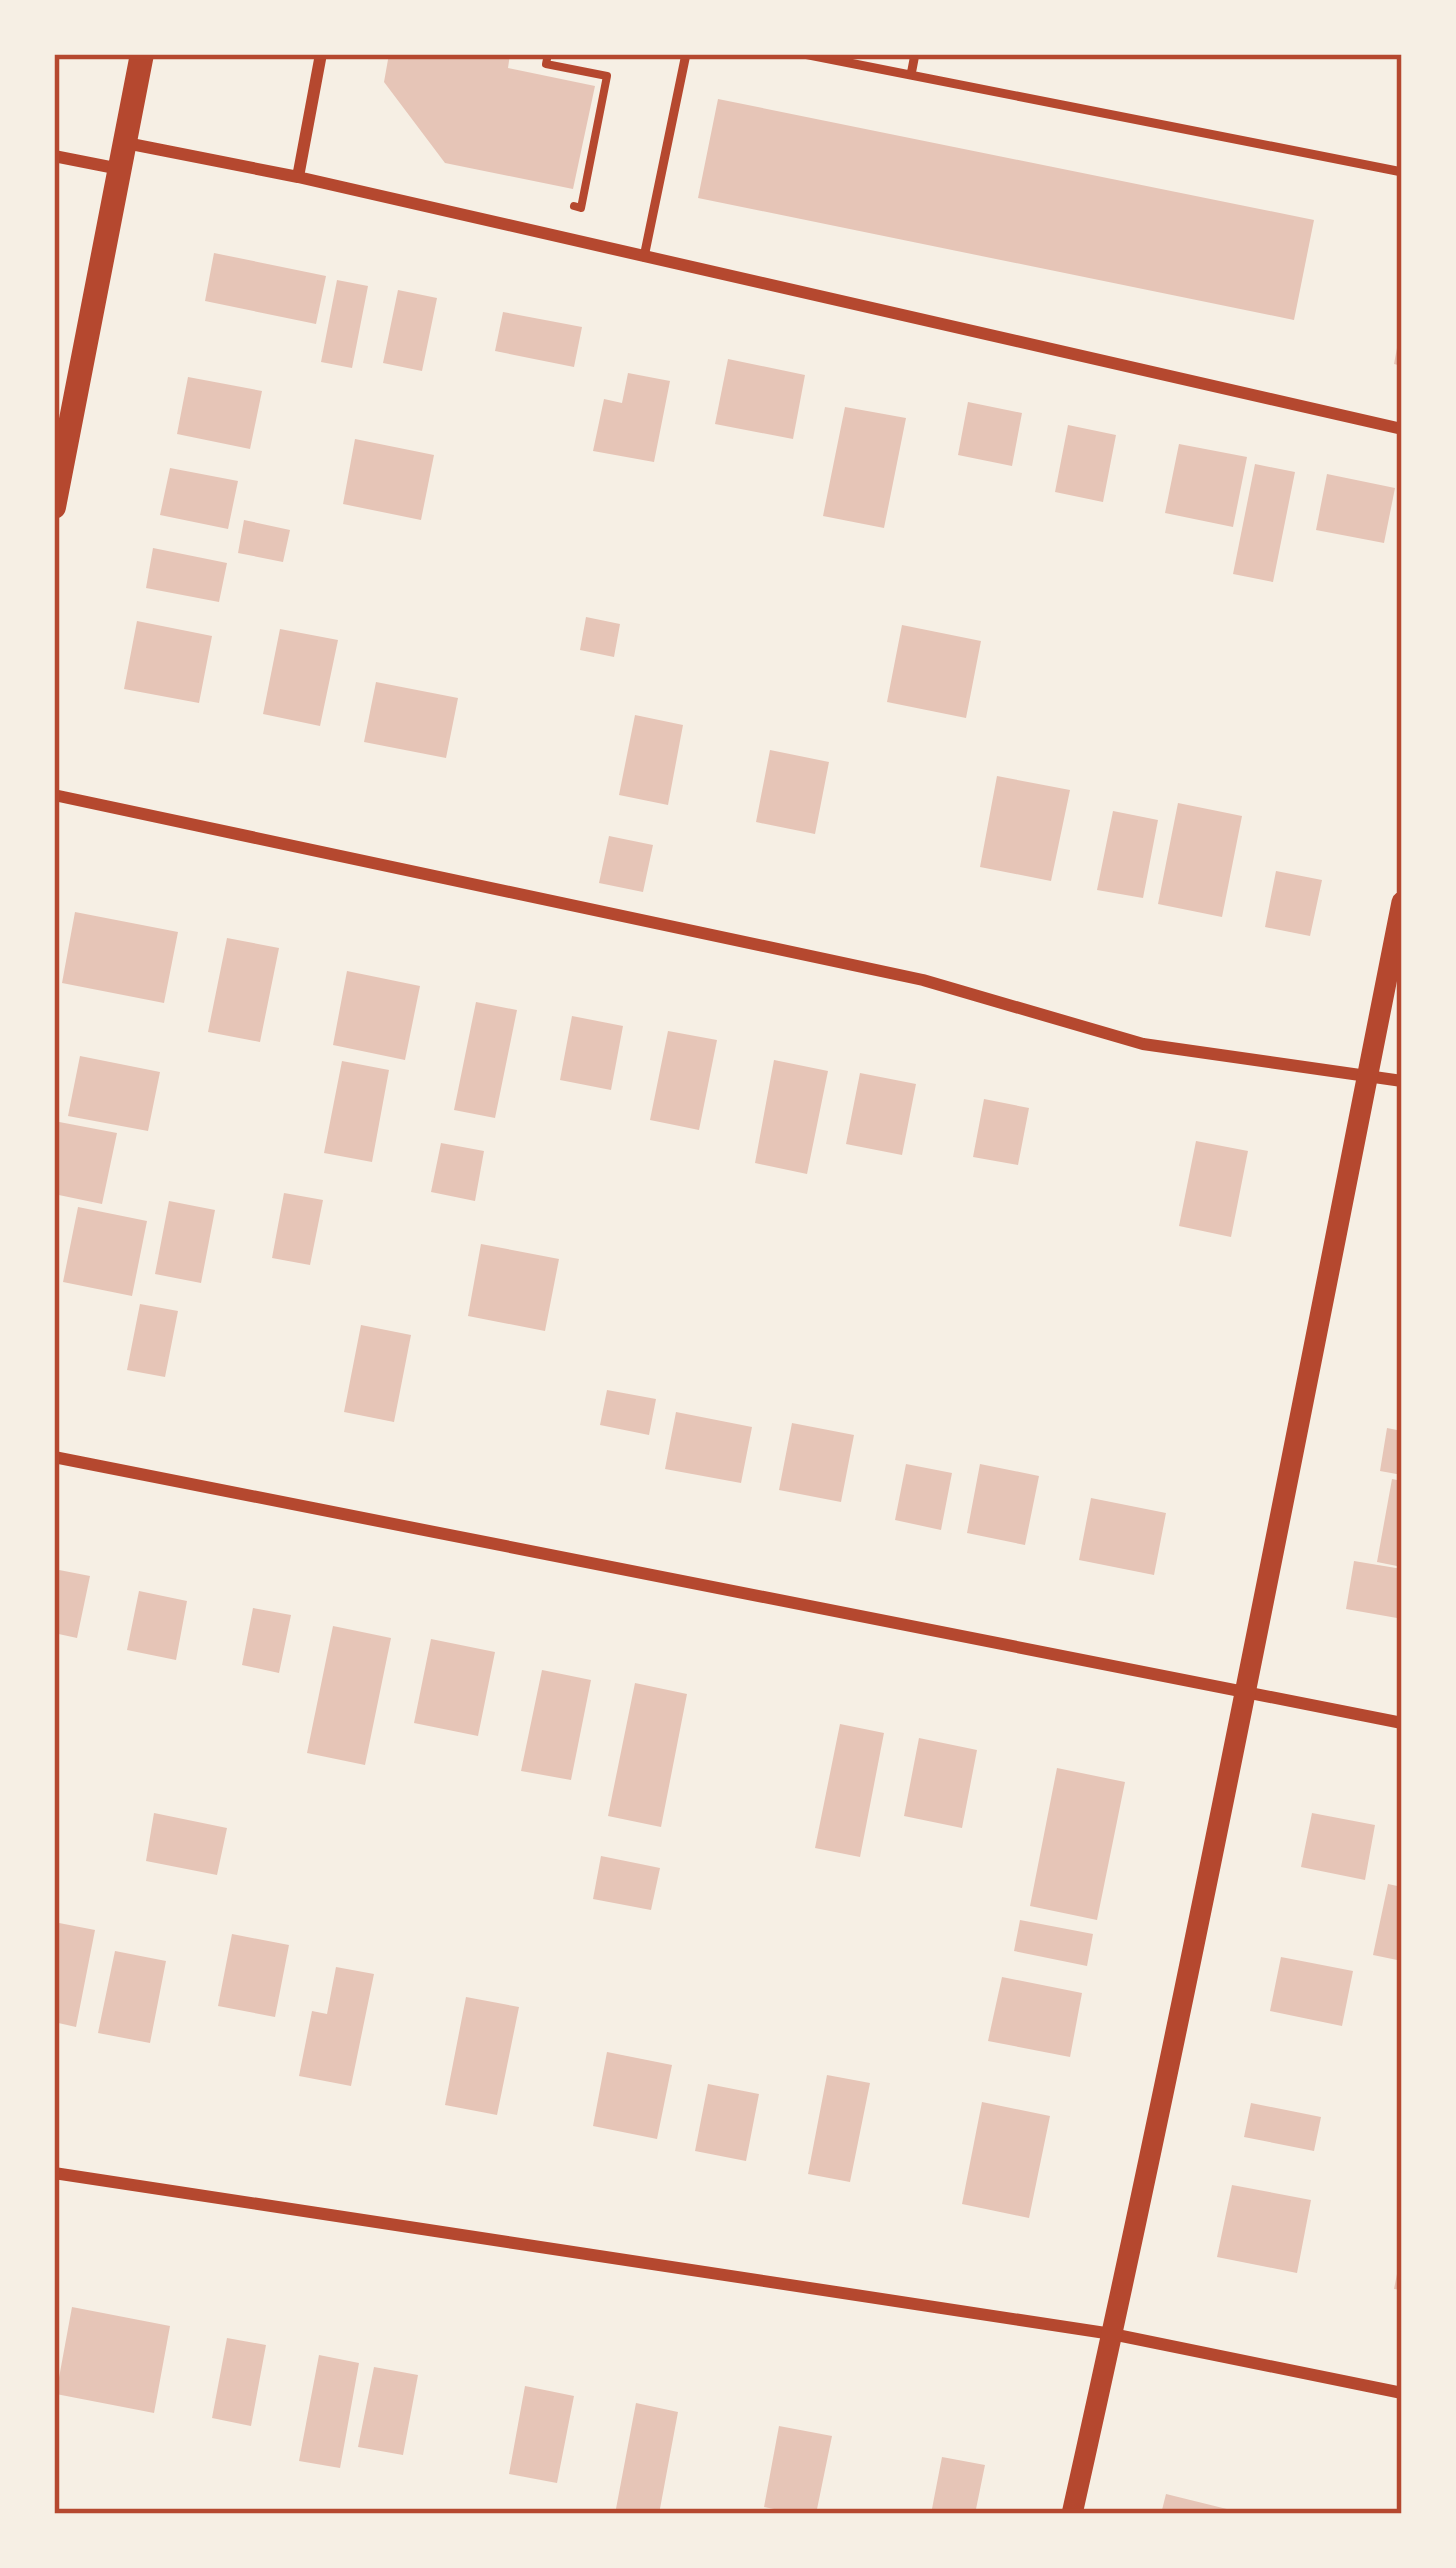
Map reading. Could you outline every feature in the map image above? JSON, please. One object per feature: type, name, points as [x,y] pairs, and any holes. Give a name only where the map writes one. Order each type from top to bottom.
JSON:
[{"type":"main road","points":[[54,507],[142,54]]},
{"type":"street","points":[[298,177],[320,54]]},
{"type":"street","points":[[126,142],[1402,429]]},
{"type":"street","points":[[54,156],[120,169]]},
{"type":"street","points":[[54,795],[923,980],[1144,1044],[1402,1081]]},
{"type":"street","points":[[1072,2514],[1245,1693],[1402,902]]},
{"type":"street","points":[[54,1457],[1402,1723]]},
{"type":"street","points":[[54,2174],[1112,2334],[1402,2393]]},
{"type":"lane","points":[[644,256],[686,54]]},
{"type":"lane","points":[[804,54],[1402,172]]},
{"type":"lane","points":[[910,75],[915,54]]},
{"type":"path","points":[[548,54],[546,64],[607,76],[581,208],[558,203]]},
{"type":"building","points":[[389,54],[510,54],[508,68],[595,86],[573,189],[445,163],[384,82]]},
{"type":"building","points":[[718,99],[1314,220],[1294,320],[698,198]]},
{"type":"building","points":[[214,253],[326,276],[316,324],[205,301]]},
{"type":"building","points":[[337,280],[368,286],[352,368],[321,362]]},
{"type":"building","points":[[398,290],[437,298],[422,371],[383,363]]},
{"type":"building","points":[[503,312],[582,327],[574,367],[495,351]]},
{"type":"building","points":[[1402,332],[1402,366],[1394,364]]},
{"type":"building","points":[[728,359],[805,375],[793,439],[715,424]]},
{"type":"building","points":[[628,373],[670,381],[654,462],[593,451],[604,399],[622,403]]},
{"type":"building","points":[[188,377],[262,391],[250,449],[177,434]]},
{"type":"building","points":[[968,402],[1022,413],[1012,466],[958,455]]},
{"type":"building","points":[[845,407],[906,418],[884,528],[823,516]]},
{"type":"building","points":[[1068,425],[1116,435],[1103,502],[1055,492]]},
{"type":"building","points":[[355,439],[434,455],[421,520],[343,504]]},
{"type":"building","points":[[1179,444],[1247,457],[1233,527],[1165,513]]},
{"type":"building","points":[[1255,464],[1295,472],[1273,582],[1233,574]]},
{"type":"building","points":[[170,468],[238,481],[228,529],[160,515]]},
{"type":"building","points":[[1327,474],[1395,488],[1384,543],[1316,530]]},
{"type":"building","points":[[244,520],[290,530],[283,562],[238,553]]},
{"type":"building","points":[[153,548],[227,563],[219,602],[146,588]]},
{"type":"building","points":[[586,617],[620,624],[614,657],[580,650]]},
{"type":"building","points":[[137,621],[212,636],[199,703],[124,689]]},
{"type":"building","points":[[902,625],[981,641],[966,718],[887,702]]},
{"type":"building","points":[[280,629],[338,640],[320,726],[263,714]]},
{"type":"building","points":[[376,682],[458,698],[446,758],[364,742]]},
{"type":"building","points":[[635,715],[683,725],[668,805],[619,795]]},
{"type":"building","points":[[770,750],[829,762],[815,834],[756,822]]},
{"type":"building","points":[[997,776],[1070,790],[1051,881],[980,867]]},
{"type":"building","points":[[1178,803],[1242,816],[1222,917],[1158,904]]},
{"type":"building","points":[[1113,811],[1158,820],[1143,898],[1097,890]]},
{"type":"building","points":[[609,836],[653,845],[643,892],[599,883]]},
{"type":"building","points":[[1276,871],[1322,880],[1310,936],[1265,927]]},
{"type":"building","points":[[75,912],[178,932],[164,1003],[62,983]]},
{"type":"building","points":[[227,938],[279,948],[260,1042],[208,1032]]},
{"type":"building","points":[[347,971],[420,986],[405,1060],[333,1045]]},
{"type":"building","points":[[476,1002],[517,1010],[495,1118],[454,1110]]},
{"type":"building","points":[[572,1016],[623,1026],[611,1090],[560,1080]]},
{"type":"building","points":[[668,1031],[717,1040],[699,1130],[650,1120]]},
{"type":"building","points":[[80,1056],[160,1072],[148,1131],[68,1116]]},
{"type":"building","points":[[774,1060],[828,1071],[807,1174],[755,1163]]},
{"type":"building","points":[[342,1061],[389,1070],[372,1162],[324,1153]]},
{"type":"building","points":[[860,1073],[916,1084],[902,1155],[846,1144]]},
{"type":"building","points":[[984,1099],[1029,1108],[1018,1165],[973,1157]]},
{"type":"building","points":[[54,1121],[117,1133],[102,1204],[54,1194]]},
{"type":"building","points":[[1196,1141],[1248,1151],[1231,1237],[1179,1226]]},
{"type":"building","points":[[441,1143],[484,1151],[475,1201],[431,1192]]},
{"type":"building","points":[[284,1193],[323,1200],[310,1265],[272,1258]]},
{"type":"building","points":[[169,1201],[215,1210],[201,1283],[155,1274]]},
{"type":"building","points":[[78,1207],[147,1221],[132,1296],[63,1282]]},
{"type":"building","points":[[481,1244],[559,1259],[545,1331],[468,1316]]},
{"type":"building","points":[[140,1304],[178,1311],[165,1377],[127,1370]]},
{"type":"building","points":[[361,1325],[411,1335],[394,1422],[344,1412]]},
{"type":"building","points":[[607,1390],[656,1399],[649,1435],[600,1425]]},
{"type":"building","points":[[676,1412],[752,1427],[741,1483],[665,1469]]},
{"type":"building","points":[[792,1423],[854,1435],[841,1502],[779,1490]]},
{"type":"building","points":[[1387,1428],[1402,1431],[1402,1475],[1380,1471]]},
{"type":"building","points":[[906,1464],[952,1473],[941,1530],[895,1520]]},
{"type":"building","points":[[980,1464],[1039,1476],[1025,1545],[967,1533]]},
{"type":"building","points":[[1392,1479],[1402,1481],[1402,1567],[1377,1562]]},
{"type":"building","points":[[1091,1498],[1166,1513],[1154,1575],[1079,1560]]},
{"type":"building","points":[[1354,1561],[1402,1569],[1397,1618],[1346,1609]]},
{"type":"building","points":[[54,1569],[90,1576],[77,1638],[54,1633]]},
{"type":"building","points":[[139,1591],[187,1601],[176,1660],[127,1650]]},
{"type":"building","points":[[253,1608],[291,1615],[279,1673],[242,1665]]},
{"type":"building","points":[[333,1626],[391,1638],[365,1765],[307,1753]]},
{"type":"building","points":[[431,1639],[495,1652],[478,1736],[414,1723]]},
{"type":"building","points":[[542,1670],[591,1680],[571,1780],[521,1771]]},
{"type":"building","points":[[635,1683],[687,1694],[661,1827],[608,1816]]},
{"type":"building","points":[[840,1724],[884,1733],[860,1857],[815,1848]]},
{"type":"building","points":[[919,1738],[977,1750],[962,1828],[904,1816]]},
{"type":"building","points":[[1057,1768],[1125,1782],[1097,1920],[1030,1906]]},
{"type":"building","points":[[154,1813],[227,1828],[217,1875],[146,1861]]},
{"type":"building","points":[[1312,1813],[1375,1825],[1365,1880],[1301,1867]]},
{"type":"building","points":[[601,1856],[660,1868],[651,1910],[593,1899]]},
{"type":"building","points":[[1388,1884],[1402,1887],[1402,1961],[1373,1955]]},
{"type":"building","points":[[1020,1920],[1093,1934],[1087,1966],[1014,1951]]},
{"type":"building","points":[[54,1922],[95,1930],[76,2027],[54,2022]]},
{"type":"building","points":[[232,1934],[289,1945],[275,2017],[218,2006]]},
{"type":"building","points":[[115,1951],[166,1961],[150,2043],[98,2033]]},
{"type":"building","points":[[1281,1957],[1353,1971],[1342,2026],[1270,2011]]},
{"type":"building","points":[[336,1967],[374,1974],[351,2086],[299,2076],[312,2011],[327,2014]]},
{"type":"building","points":[[1002,1977],[1082,1993],[1070,2057],[988,2041]]},
{"type":"building","points":[[466,1997],[519,2007],[497,2115],[445,2105]]},
{"type":"building","points":[[607,2052],[672,2065],[657,2139],[593,2126]]},
{"type":"building","points":[[827,2075],[870,2083],[850,2182],[808,2174]]},
{"type":"building","points":[[708,2084],[759,2094],[746,2161],[695,2151]]},
{"type":"building","points":[[982,2102],[1050,2116],[1029,2218],[962,2204]]},
{"type":"building","points":[[1251,2103],[1321,2117],[1314,2151],[1244,2137]]},
{"type":"building","points":[[1232,2185],[1311,2200],[1297,2273],[1217,2257]]},
{"type":"building","points":[[1402,2259],[1402,2290],[1394,2289]]},
{"type":"building","points":[[72,2307],[170,2326],[154,2413],[56,2394]]},
{"type":"building","points":[[227,2338],[266,2345],[251,2426],[212,2418]]},
{"type":"building","points":[[319,2355],[359,2363],[340,2468],[299,2461]]},
{"type":"building","points":[[374,2367],[418,2375],[403,2455],[358,2447]]},
{"type":"building","points":[[525,2386],[574,2396],[557,2483],[509,2474]]},
{"type":"building","points":[[636,2403],[678,2412],[659,2514],[615,2514]]},
{"type":"building","points":[[779,2426],[832,2436],[816,2514],[764,2507]]},
{"type":"building","points":[[942,2457],[985,2465],[975,2514],[931,2514]]},
{"type":"building","points":[[1166,2494],[1239,2512],[1161,2514]]}]
